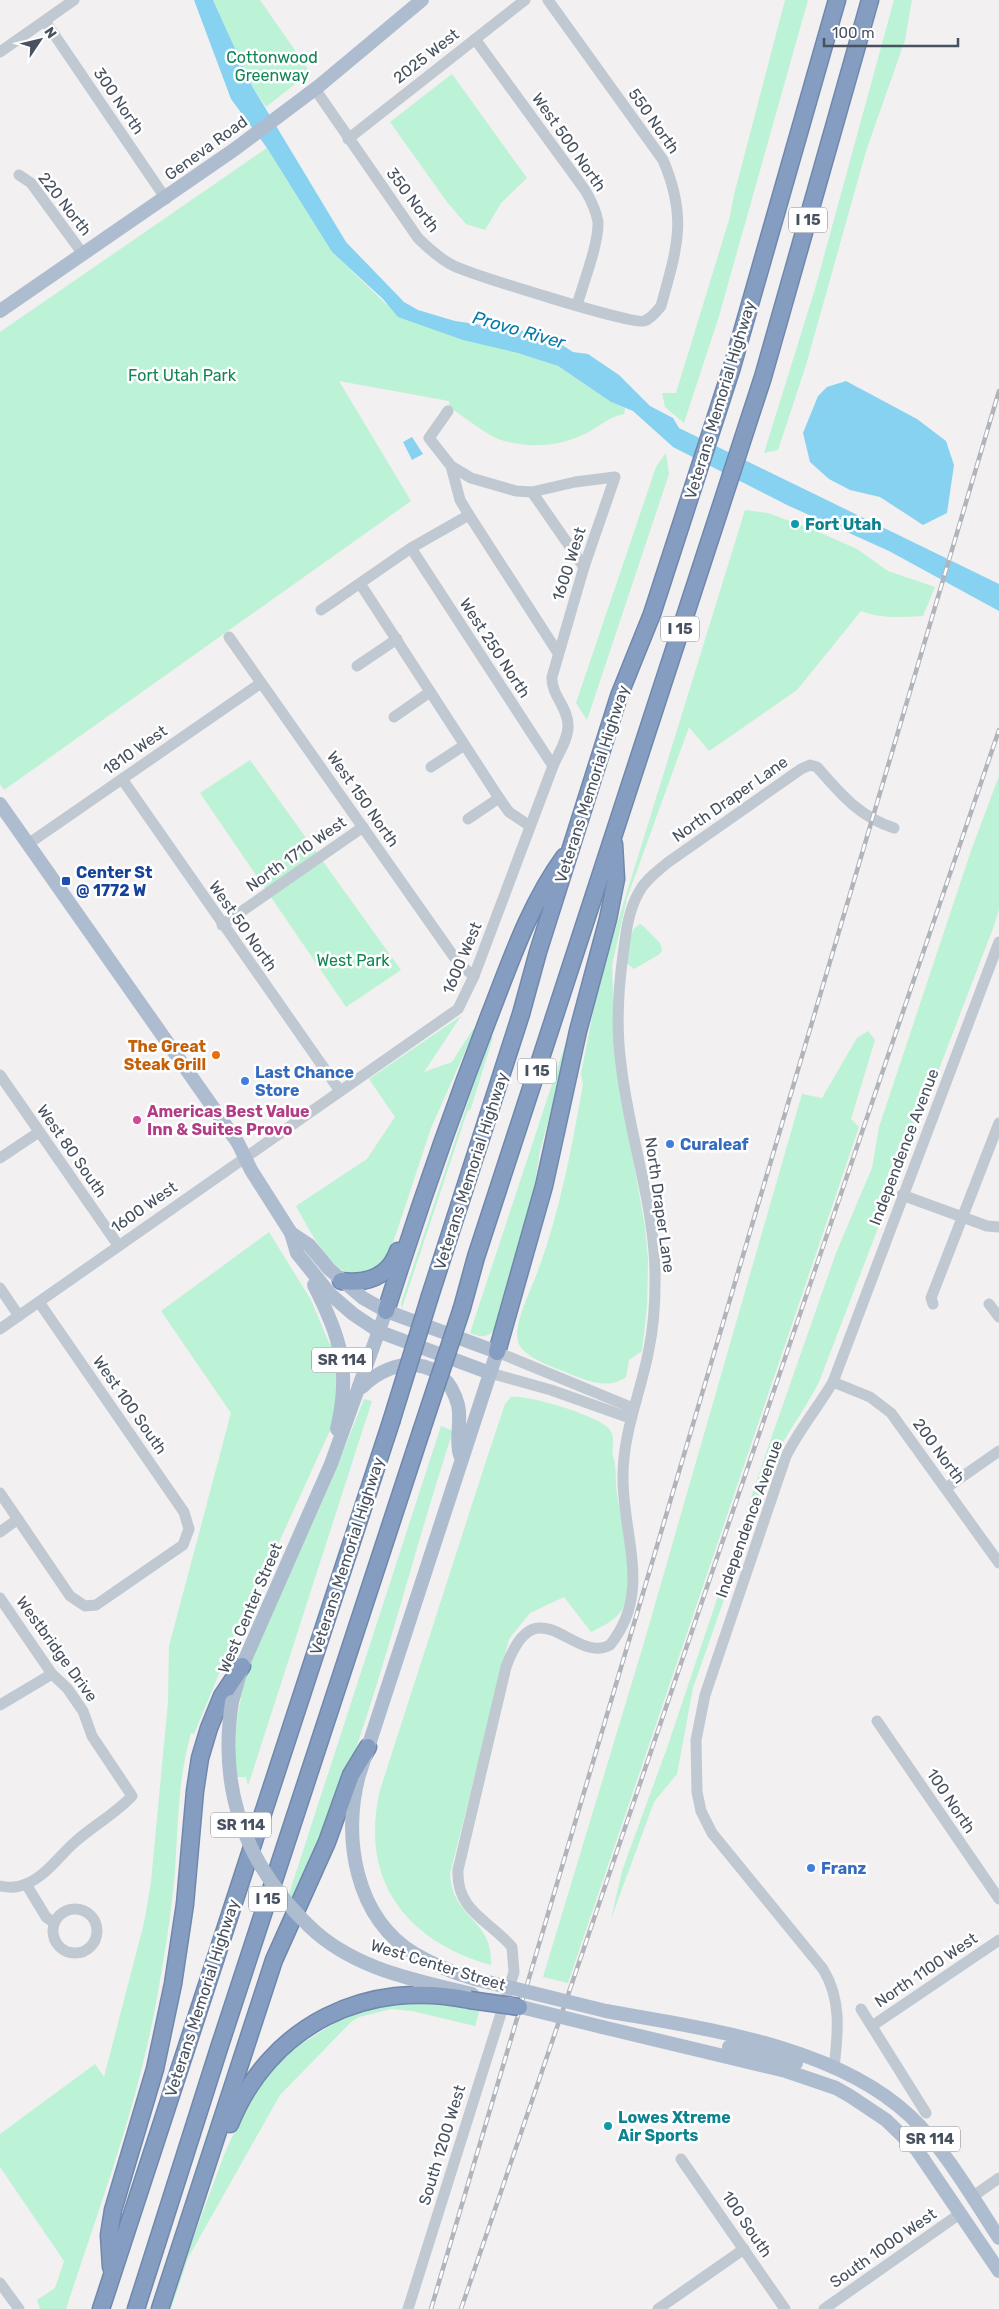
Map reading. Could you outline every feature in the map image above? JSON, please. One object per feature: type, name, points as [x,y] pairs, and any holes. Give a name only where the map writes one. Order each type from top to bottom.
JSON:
[{"type":"highway","name":"Veterans Memorial Highway","points":[[101,2309],[391,1422],[518,1024],[619,696],[652,614],[694,486],[748,316],[836,0]]},
{"type":"highway","name":"Veterans Memorial Highway","points":[[136,2309],[217,2054],[462,1308],[613,834],[743,438],[782,314],[870,0]]},
{"type":"highway","points":[[498,1352],[544,1186],[578,1031],[608,919],[616,879],[613,834]]},
{"type":"highway","points":[[386,1311],[453,1109],[522,934],[547,881],[572,845]]},
{"type":"highway","points":[[341,1281],[363,1281],[378,1277],[390,1267],[403,1242],[411,1233]]},
{"type":"highway","points":[[111,2277],[109,2235],[111,2217],[155,2069],[174,1976],[185,1904],[195,1791],[200,1758],[209,1728],[222,1696],[242,1666]]},
{"type":"highway","points":[[160,2309],[284,1935],[327,1842],[351,1775],[368,1747]]},
{"type":"highway","points":[[196,2202],[207,2182],[232,2119],[250,2086],[273,2056],[303,2031],[348,2006],[388,1996],[421,1994],[471,1997],[491,2005],[518,2007]]},
{"type":"main road","name":"Geneva Road","points":[[0,311],[166,199],[235,149],[315,89],[422,0]]},
{"type":"main road","name":"SR 114","points":[[0,804],[238,1143],[244,1157],[291,1233],[297,1253],[331,1318],[342,1357],[342,1402],[331,1464]]},
{"type":"main road","name":"SR 114","points":[[291,1233],[309,1246],[341,1281],[363,1298],[386,1311],[498,1352]]},
{"type":"main road","points":[[304,1264],[336,1300],[380,1332],[490,1373]]},
{"type":"main road","name":"West Center Street","points":[[386,1311],[359,1391],[331,1464],[242,1666],[232,1702],[229,1723],[228,1761],[239,1818],[263,1871],[291,1908],[309,1926],[341,1950],[379,1969],[471,1997]]},
{"type":"main road","name":"West Center Street","points":[[498,1352],[355,1788],[351,1815],[353,1851],[364,1891],[381,1920],[401,1943],[414,1953],[445,1969],[475,1979],[606,2011],[764,2043],[863,2080],[910,2116],[936,2145],[999,2238]]},
{"type":"main road","points":[[359,1391],[378,1373],[395,1366],[416,1364],[437,1372],[452,1387],[458,1406],[460,1415],[458,1441],[461,1460]]},
{"type":"main road","name":"West Center Street","points":[[518,2007],[786,2071],[836,2088],[886,2120],[912,2145],[961,2213],[999,2271]]},
{"type":"main road","points":[[617,2030],[707,2042],[792,2062],[822,2072],[834,2068],[841,2080],[884,2109],[904,2126],[912,2145]]},
{"type":"street","points":[[0,52],[74,0]]},
{"type":"street","name":"2025 West","points":[[348,139],[525,0]]},
{"type":"street","name":"550 North","points":[[548,0],[663,160],[672,182],[676,200],[679,233],[676,250],[661,306],[656,312],[645,321],[633,322],[577,306]]},
{"type":"street","name":"300 North","points":[[45,21],[166,199]]},
{"type":"street","name":"West 500 North","points":[[475,39],[585,190],[595,208],[598,224],[596,237],[577,306]]},
{"type":"street","name":"350 North","points":[[315,89],[418,238],[436,256],[467,271],[577,306]]},
{"type":"street","name":"220 North","points":[[19,175],[31,183],[82,254]]},
{"type":"street","points":[[448,411],[429,438],[451,466],[471,478],[496,487],[532,492],[584,567]]},
{"type":"street","points":[[451,466],[460,500],[558,653]]},
{"type":"street","name":"1600 West","points":[[0,1329],[458,1009],[474,976],[568,725],[552,682],[558,653],[584,567],[615,477],[575,482],[532,492]]},
{"type":"street","points":[[322,610],[361,585],[411,548],[469,515]]},
{"type":"street","name":"West 250 North","points":[[411,548],[553,766]]},
{"type":"street","points":[[361,585],[463,746],[499,798],[509,812],[530,826]]},
{"type":"street","name":"West 150 North","points":[[229,637],[459,964],[474,976]]},
{"type":"street","points":[[356,666],[396,639]]},
{"type":"street","name":"1810 West","points":[[28,844],[261,683]]},
{"type":"street","points":[[394,717],[430,692]]},
{"type":"street","points":[[431,767],[463,746]]},
{"type":"street","name":"North Draper Lane","points":[[477,1789],[506,1667],[518,1641],[529,1633],[546,1627],[590,1648],[603,1648],[616,1638],[622,1626],[633,1588],[632,1546],[622,1478],[624,1446],[631,1413],[649,1350],[655,1286],[649,1220],[620,1064],[619,987],[627,927],[639,891],[648,879],[667,863],[800,769],[810,765],[817,766],[859,811],[877,822],[894,828]]},
{"type":"street","name":"West 50 North","points":[[122,779],[222,925],[340,1091]]},
{"type":"street","points":[[468,819],[499,798]]},
{"type":"street","name":"North 1710 West","points":[[222,925],[363,827]]},
{"type":"street","name":"Independence Avenue","points":[[834,2068],[839,2024],[831,1983],[823,1969],[712,1834],[702,1811],[697,1792],[696,1740],[705,1695],[786,1456],[794,1440],[814,1414],[833,1382],[999,942]]},
{"type":"street","name":"West 80 South","points":[[0,1076],[118,1245]]},
{"type":"street","points":[[933,1304],[931,1298],[999,1123]]},
{"type":"street","points":[[0,1158],[39,1132]]},
{"type":"street","points":[[902,1195],[988,1226],[999,1227]]},
{"type":"street","points":[[0,1288],[19,1316]]},
{"type":"street","name":"West 100 South","points":[[18,1518],[70,1596],[85,1606],[96,1605],[183,1546],[190,1529],[184,1512],[39,1302]]},
{"type":"street","points":[[989,1304],[999,1317]]},
{"type":"street","points":[[498,1352],[631,1413]]},
{"type":"street","points":[[490,1373],[631,1413]]},
{"type":"street","name":"200 North","points":[[833,1382],[870,1397],[890,1413],[999,1563]]},
{"type":"street","points":[[946,1488],[999,1451]]},
{"type":"street","points":[[0,1493],[18,1518],[0,1532]]},
{"type":"street","name":"Westbridge Drive","points":[[0,1598],[52,1674],[67,1688],[83,1711],[92,1736],[132,1796],[124,1805],[75,1841],[40,1876],[26,1884]]},
{"type":"street","points":[[0,1705],[52,1674]]},
{"type":"street","name":"100 North","points":[[877,1721],[999,1899]]},
{"type":"street","name":"South 1200 West","points":[[408,2309],[514,1972],[512,1947],[466,1904],[457,1880],[477,1789]]},
{"type":"street","points":[[0,1886],[12,1888],[26,1884],[46,1917],[53,1922]]},
{"type":"street","name":"North 1100 West","points":[[872,2026],[999,1940]]},
{"type":"street","points":[[861,2009],[926,2114]]},
{"type":"street","name":"100 South","points":[[681,2159],[785,2309]]},
{"type":"street","points":[[972,2197],[999,2178]]},
{"type":"street","name":"South 1000 West","points":[[824,2309],[961,2213]]},
{"type":"street","points":[[658,2309],[744,2249]]},
{"type":"street","points":[[0,2283],[19,2309]]},
{"type":"green space","name":"Cottonwood Greenway","points":[[213,0],[260,0],[310,72],[266,107],[252,86]]},
{"type":"green space","points":[[785,0],[808,0],[719,316],[684,423],[665,407],[662,393],[676,393],[729,220]]},
{"type":"green space","points":[[894,0],[912,0],[905,40],[866,151],[806,365],[778,450],[764,453],[815,289]]},
{"type":"green space","points":[[452,74],[527,178],[501,203],[485,230],[466,224],[447,202],[390,122]]},
{"type":"green space","name":"Fort Utah Park","points":[[267,148],[332,252],[386,304],[558,366],[611,402],[625,408],[624,414],[612,418],[571,440],[541,445],[511,443],[489,434],[449,407],[449,401],[339,381],[411,501],[4,790],[0,784],[0,332]]},
{"type":"green space","points":[[666,453],[669,474],[587,720],[576,703],[656,467]]},
{"type":"green space","points":[[745,510],[768,513],[814,530],[857,549],[888,571],[935,587],[923,616],[884,616],[861,611],[797,690],[709,751],[689,727],[627,898],[612,965],[615,1056],[645,1227],[648,1260],[647,1307],[642,1351],[629,1360],[626,1377],[612,1383],[597,1383],[547,1365],[526,1353],[518,1342],[518,1327],[552,1230],[564,1182],[583,1084],[581,1074],[598,986]]},
{"type":"green space","name":"West Park","points":[[250,760],[401,970],[346,1007],[200,793]]},
{"type":"green space","points":[[999,776],[999,908],[995,923],[819,1382],[773,1460],[693,1688],[677,1774],[654,1802],[611,1919],[622,1871],[667,1748],[765,1456],[836,1253],[872,1168],[879,1127],[972,848]]},
{"type":"green space","points":[[641,924],[660,943],[662,950],[660,954],[634,969],[627,963],[629,946],[631,935],[637,926]]},
{"type":"green space","points":[[461,1016],[424,1072],[452,1062],[473,1029],[475,1029],[431,1128],[389,1255],[373,1272],[353,1274],[344,1271],[327,1256],[296,1206],[367,1159],[395,1117],[369,1079]]},
{"type":"green space","points":[[868,1031],[875,1040],[851,1119],[859,1127],[568,1983],[543,1977],[643,1646],[802,1094],[822,1098],[857,1038]]},
{"type":"green space","points":[[490,1036],[493,1037],[471,1108],[467,1112],[402,1308],[401,1303]]},
{"type":"green space","points":[[566,1042],[569,1043],[540,1151],[531,1208],[497,1326],[489,1335],[474,1335],[470,1333]]},
{"type":"green space","points":[[269,1232],[311,1300],[329,1343],[333,1343],[339,1386],[332,1426],[221,1669],[194,1734],[191,1733],[183,1767],[175,1872],[167,1938],[156,2003],[139,2081],[116,2158],[66,2309],[40,2309],[37,2300],[55,2288],[64,2261],[0,2167],[0,2134],[95,2064],[104,2077],[144,1923],[151,1882],[168,1702],[169,1646],[231,1413],[161,1311]]},
{"type":"green space","points":[[511,1397],[533,1399],[579,1413],[604,1424],[610,1430],[613,1436],[617,1494],[628,1550],[629,1569],[624,1606],[616,1617],[604,1625],[591,1632],[564,1597],[530,1613],[509,1639],[450,1874],[452,1889],[458,1901],[486,1938],[490,1950],[491,1965],[461,1954],[435,1940],[413,1923],[396,1902],[383,1879],[377,1852],[375,1822],[380,1790],[505,1404]]},
{"type":"green space","points":[[364,1399],[372,1401],[248,1786],[246,1777],[237,1777],[236,1757],[236,1727],[241,1698],[239,1696],[243,1680],[334,1475]]},
{"type":"green space","points":[[441,1426],[453,1431],[375,1691],[340,1792],[294,1899],[289,1894]]},
{"type":"green space","points":[[436,2001],[480,2009],[475,2026],[412,2011],[391,2009],[359,2017],[351,2022],[280,2095],[188,2258],[171,2309],[167,2309],[224,2155],[247,2104],[278,2059],[347,2015],[390,2003]]},
{"type":"water","points":[[194,0],[213,0],[252,86],[346,242],[404,302],[418,310],[455,321],[545,334],[573,352],[588,354],[619,375],[650,406],[673,418],[679,428],[999,584],[999,611],[889,551],[787,505],[673,447],[633,411],[611,402],[558,366],[518,353],[463,340],[398,317],[383,299],[332,252],[267,148],[231,99]]},
{"type":"water","points":[[846,381],[917,419],[946,441],[954,465],[947,513],[923,525],[880,497],[850,490],[829,479],[810,462],[803,433],[818,396],[827,387]]},
{"type":"water","points":[[412,437],[423,454],[412,460],[403,442]]},
{"type":"railway","points":[[431,2309],[999,391]]},
{"type":"railway","points":[[461,2309],[999,730]]},
{"type":"place","name":"Fort Utah","points":[[795,524]]},
{"type":"place","name":"Center St @ 1772 W","points":[[66,881]]},
{"type":"place","name":"The Great Steak Grill","points":[[216,1055]]},
{"type":"place","name":"Last Chance Store","points":[[245,1081]]},
{"type":"place","name":"Americas Best Value Inn & Suites Provo","points":[[137,1120]]},
{"type":"place","name":"Curaleaf","points":[[670,1144]]},
{"type":"place","name":"Franz","points":[[811,1868]]},
{"type":"place","name":"Lowes Xtreme Air Sports","points":[[608,2126]]},
{"type":"water label","name":"Provo River","points":[[519,330]]}]
